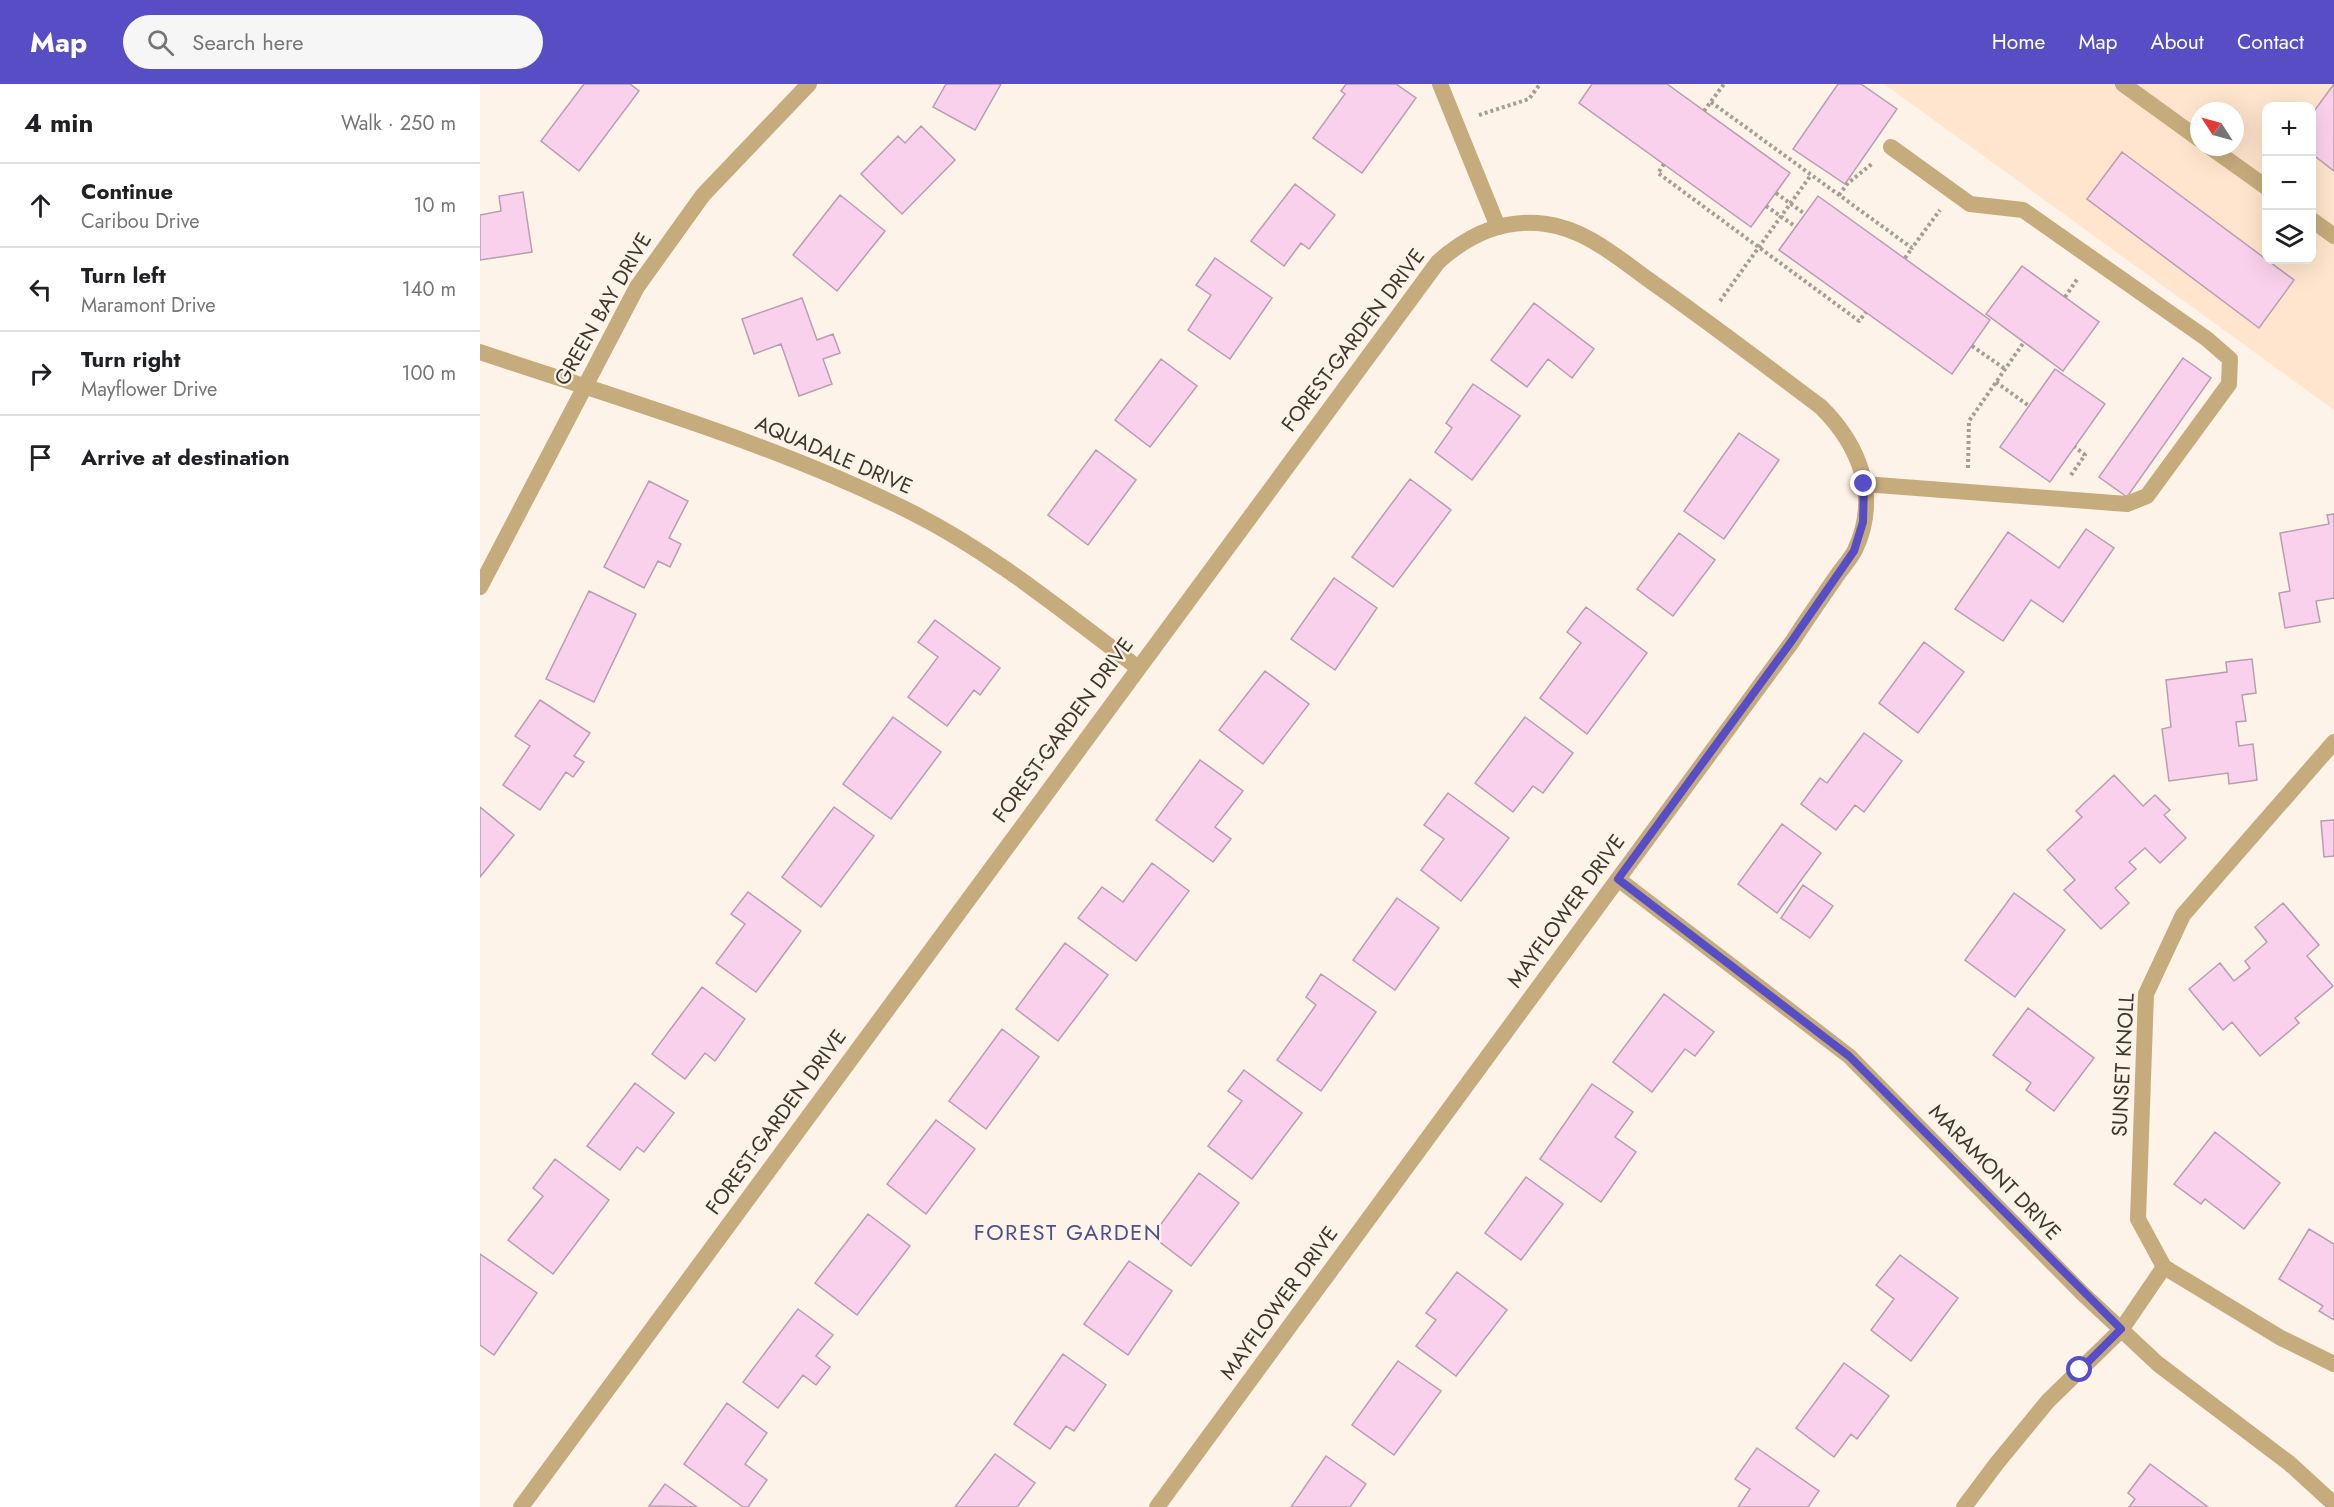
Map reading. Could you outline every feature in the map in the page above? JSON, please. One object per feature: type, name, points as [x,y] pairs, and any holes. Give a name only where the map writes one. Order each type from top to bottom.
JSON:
[{"type":"street","name":"GREEN BAY DRIVE","points":[[480,587],[637,288],[685,216],[809,84]]},
{"type":"street","points":[[1440,84],[1498,227]]},
{"type":"street","points":[[2123,84],[2190,132]]},
{"type":"street","points":[[1864,484],[2127,504],[2147,496],[2229,384],[2230,359],[2207,339],[2023,210],[1970,204],[1892,147]]},
{"type":"street","points":[[2222,156],[2262,185]]},
{"type":"street","name":"FOREST-GARDEN DRIVE","points":[[521,1507],[1137,667],[1438,262],[1456,245],[1507,224],[1544,223],[1564,228],[1584,236],[1738,345]]},
{"type":"street","points":[[2316,223],[2334,236]]},
{"type":"street","name":"MAYFLOWER DRIVE","points":[[1157,1507],[1791,642],[1854,551],[1863,522],[1864,484],[1856,454],[1841,427],[1821,407],[1738,345]]},
{"type":"street","name":"AQUADALE DRIVE","points":[[480,352],[723,433],[808,466],[913,513],[976,548],[1137,667]]},
{"type":"street","name":"SUNSET KNOLL","points":[[2164,1267],[2138,1219],[2146,994],[2183,915],[2334,742]]},
{"type":"street","name":"MARAMONT DRIVE","points":[[1618,879],[1849,1056],[2158,1364],[2289,1463],[2334,1504]]},
{"type":"street","points":[[1964,1507],[1997,1462],[2048,1401],[2121,1329],[2164,1267],[2281,1338],[2334,1364]]},
{"type":"path","points":[[1455,123],[1529,99],[1540,84]]},
{"type":"path","points":[[1704,111],[1724,84]]},
{"type":"path","points":[[1711,102],[1912,249]]},
{"type":"path","points":[[1839,195],[1848,183],[1892,147]]},
{"type":"path","points":[[1664,164],[1658,173],[1859,321],[1866,312]]},
{"type":"path","points":[[1706,321],[1811,175]]},
{"type":"path","points":[[1905,258],[1953,192]]},
{"type":"path","points":[[1776,193],[1806,213]]},
{"type":"path","points":[[1766,206],[1796,227]]},
{"type":"path","points":[[1968,492],[1969,421],[2024,342]]},
{"type":"path","points":[[1972,346],[2005,369]]},
{"type":"path","points":[[1996,382],[2029,406]]},
{"type":"path","points":[[2055,498],[2085,455],[2075,447]]},
{"type":"shaded area","points":[[1884,84],[2334,84],[2334,410]]},
{"type":"building","points":[[584,84],[630,84],[639,91],[579,171],[541,141]]},
{"type":"building","points":[[946,84],[1001,84],[975,130],[933,107]]},
{"type":"building","points":[[1346,84],[1396,84],[1416,98],[1362,173],[1313,138],[1345,94],[1341,91]]},
{"type":"building","points":[[1592,84],[1667,84],[1790,173],[1751,227],[1579,103]]},
{"type":"building","points":[[1838,84],[1861,84],[1897,109],[1845,184],[1793,149]]},
{"type":"building","points":[[2334,84],[2334,171],[2316,157],[2316,109]]},
{"type":"building","points":[[921,126],[955,160],[902,214],[861,174],[898,136],[905,143]]},
{"type":"building","points":[[2122,152],[2262,256],[2262,264],[2272,264],[2294,280],[2259,328],[2087,199]]},
{"type":"building","points":[[1295,184],[1335,215],[1309,249],[1301,243],[1284,266],[1251,241]]},
{"type":"building","points":[[523,192],[532,252],[480,260],[480,215],[501,211],[499,196]]},
{"type":"building","points":[[840,195],[885,231],[837,291],[793,255]]},
{"type":"building","points":[[1818,196],[1990,320],[1952,374],[1779,250]]},
{"type":"building","points":[[1215,258],[1272,298],[1230,359],[1188,330],[1211,295],[1196,285]]},
{"type":"building","points":[[2022,266],[2099,322],[2063,371],[1986,314]]},
{"type":"building","points":[[802,298],[817,340],[833,334],[840,353],[823,359],[832,384],[799,396],[781,344],[754,354],[742,319]]},
{"type":"building","points":[[1534,303],[1594,349],[1572,378],[1548,359],[1527,387],[1491,360]]},
{"type":"building","points":[[2183,358],[2211,378],[2127,497],[2099,477]]},
{"type":"building","points":[[1161,359],[1197,386],[1150,447],[1115,420]]},
{"type":"building","points":[[2055,369],[2105,404],[2050,482],[2000,447]]},
{"type":"building","points":[[1473,384],[1520,416],[1472,480],[1435,452],[1452,428],[1446,423]]},
{"type":"building","points":[[1739,433],[1779,460],[1724,539],[1684,511]]},
{"type":"building","points":[[1096,450],[1136,480],[1088,545],[1048,515]]},
{"type":"building","points":[[1410,479],[1451,510],[1393,587],[1352,557]]},
{"type":"building","points":[[649,481],[688,501],[669,538],[681,544],[670,567],[658,561],[644,588],[604,567]]},
{"type":"building","points":[[2334,514],[2334,598],[2316,601],[2320,622],[2285,628],[2279,593],[2290,591],[2280,533],[2329,524],[2327,515]]},
{"type":"building","points":[[2086,529],[2114,548],[2063,622],[2031,600],[2003,641],[1955,609],[2008,532],[2059,568]]},
{"type":"building","points":[[1679,533],[1715,560],[1673,616],[1637,589]]},
{"type":"building","points":[[1334,578],[1377,608],[1335,670],[1291,639]]},
{"type":"building","points":[[589,591],[636,614],[594,702],[546,679]]},
{"type":"building","points":[[1586,607],[1647,653],[1587,734],[1540,698],[1581,643],[1567,632]]},
{"type":"building","points":[[935,620],[1000,668],[980,695],[974,690],[947,726],[908,697],[938,657],[918,642]]},
{"type":"building","points":[[1924,642],[1964,672],[1918,733],[1879,703]]},
{"type":"building","points":[[2252,659],[2256,693],[2242,695],[2246,721],[2236,722],[2239,746],[2253,744],[2257,780],[2229,784],[2228,773],[2169,781],[2162,729],[2171,727],[2166,680],[2227,672],[2226,662]]},
{"type":"building","points":[[1265,671],[1309,704],[1263,764],[1219,730]]},
{"type":"building","points":[[540,700],[590,733],[574,756],[584,762],[573,777],[566,772],[540,810],[503,785],[530,746],[515,736]]},
{"type":"building","points":[[893,717],[941,752],[891,819],[843,784]]},
{"type":"building","points":[[1525,717],[1573,753],[1543,793],[1533,786],[1513,812],[1475,783]]},
{"type":"building","points":[[1864,733],[1902,761],[1864,812],[1855,805],[1836,830],[1801,804],[1820,778],[1827,783]]},
{"type":"building","points":[[1200,760],[1243,791],[1215,827],[1231,839],[1213,862],[1156,820]]},
{"type":"building","points":[[2114,775],[2143,806],[2155,795],[2170,810],[2164,815],[2186,838],[2160,863],[2145,848],[2129,862],[2136,869],[2115,888],[2129,903],[2101,929],[2064,890],[2075,880],[2047,850],[2082,817],[2076,811]]},
{"type":"building","points":[[1448,793],[1509,838],[1461,901],[1421,870],[1444,839],[1424,825]]},
{"type":"building","points":[[480,807],[514,835],[480,877]]},
{"type":"building","points":[[834,807],[874,836],[821,907],[782,877]]},
{"type":"building","points":[[2334,820],[2334,856],[2324,857],[2321,821]]},
{"type":"building","points":[[1782,824],[1821,853],[1777,913],[1738,884]]},
{"type":"building","points":[[1152,863],[1189,891],[1136,961],[1078,918],[1102,887],[1123,902]]},
{"type":"building","points":[[1803,885],[1833,906],[1810,938],[1781,918]]},
{"type":"building","points":[[748,892],[801,931],[756,992],[716,963],[745,924],[731,914]]},
{"type":"building","points":[[2014,893],[2065,930],[2015,997],[1965,960]]},
{"type":"building","points":[[1397,898],[1439,928],[1395,990],[1353,960]]},
{"type":"building","points":[[2283,903],[2319,945],[2307,956],[2333,986],[2295,1018],[2299,1023],[2260,1056],[2232,1022],[2223,1030],[2189,989],[2220,963],[2234,981],[2250,968],[2245,961],[2267,942],[2255,927]]},
{"type":"building","points":[[1065,943],[1108,975],[1058,1041],[1016,1009]]},
{"type":"building","points":[[1321,974],[1376,1012],[1321,1091],[1277,1060],[1316,1005],[1306,997]]},
{"type":"building","points":[[702,987],[745,1019],[715,1061],[705,1053],[685,1079],[652,1054]]},
{"type":"building","points":[[1664,994],[1714,1032],[1695,1056],[1685,1049],[1652,1092],[1613,1062]]},
{"type":"building","points":[[2028,1008],[2094,1058],[2054,1111],[2026,1090],[2031,1083],[1993,1055]]},
{"type":"building","points":[[1002,1029],[1039,1057],[986,1129],[949,1101]]},
{"type":"building","points":[[1244,1070],[1302,1113],[1252,1179],[1208,1146],[1242,1101],[1228,1091]]},
{"type":"building","points":[[635,1083],[674,1113],[644,1152],[637,1147],[620,1170],[587,1146]]},
{"type":"building","points":[[1592,1084],[1633,1112],[1615,1137],[1636,1152],[1601,1202],[1540,1159]]},
{"type":"building","points":[[936,1120],[975,1149],[926,1214],[887,1184]]},
{"type":"building","points":[[2215,1132],[2280,1183],[2244,1229],[2205,1199],[2201,1204],[2174,1184]]},
{"type":"building","points":[[555,1159],[609,1200],[553,1274],[508,1240],[543,1196],[533,1188]]},
{"type":"building","points":[[1199,1173],[1239,1203],[1191,1266],[1152,1236]]},
{"type":"building","points":[[1526,1177],[1563,1204],[1521,1260],[1485,1233]]},
{"type":"building","points":[[868,1214],[910,1246],[857,1315],[815,1283]]},
{"type":"building","points":[[2309,1229],[2334,1244],[2334,1320],[2319,1311],[2323,1306],[2279,1279]]},
{"type":"building","points":[[480,1254],[537,1293],[494,1355],[480,1345]]},
{"type":"building","points":[[1900,1255],[1958,1298],[1911,1361],[1871,1330],[1894,1299],[1876,1285]]},
{"type":"building","points":[[1129,1261],[1172,1291],[1128,1355],[1084,1324]]},
{"type":"building","points":[[1457,1272],[1507,1310],[1456,1376],[1416,1346],[1436,1320],[1426,1313]]},
{"type":"building","points":[[798,1309],[833,1335],[816,1356],[830,1367],[816,1385],[803,1375],[778,1408],[743,1382]]},
{"type":"building","points":[[1063,1354],[1106,1385],[1074,1431],[1066,1426],[1050,1449],[1014,1424]]},
{"type":"building","points":[[1398,1361],[1441,1391],[1394,1455],[1352,1425]]},
{"type":"building","points":[[1844,1363],[1889,1396],[1857,1439],[1851,1434],[1834,1457],[1796,1428]]},
{"type":"building","points":[[727,1403],[767,1433],[745,1464],[767,1480],[748,1507],[743,1507],[684,1464]]},
{"type":"building","points":[[1757,1448],[1819,1491],[1808,1507],[1738,1507],[1750,1489],[1735,1479]]},
{"type":"building","points":[[995,1454],[1035,1483],[1017,1507],[955,1507]]},
{"type":"building","points":[[1326,1456],[1366,1484],[1350,1507],[1291,1507]]},
{"type":"building","points":[[2150,1464],[2208,1507],[2129,1507],[2135,1499],[2128,1493]]},
{"type":"building","points":[[665,1484],[697,1507],[649,1506]]},
{"type":"district","name":"FOREST GARDEN","points":[[1068,1232]]},
{"type":"route","points":[[1864,484],[1866,497],[1863,522],[1854,551],[1791,642],[1618,879],[1829,1038],[2082,1293],[2121,1329],[2080,1370]]}]
